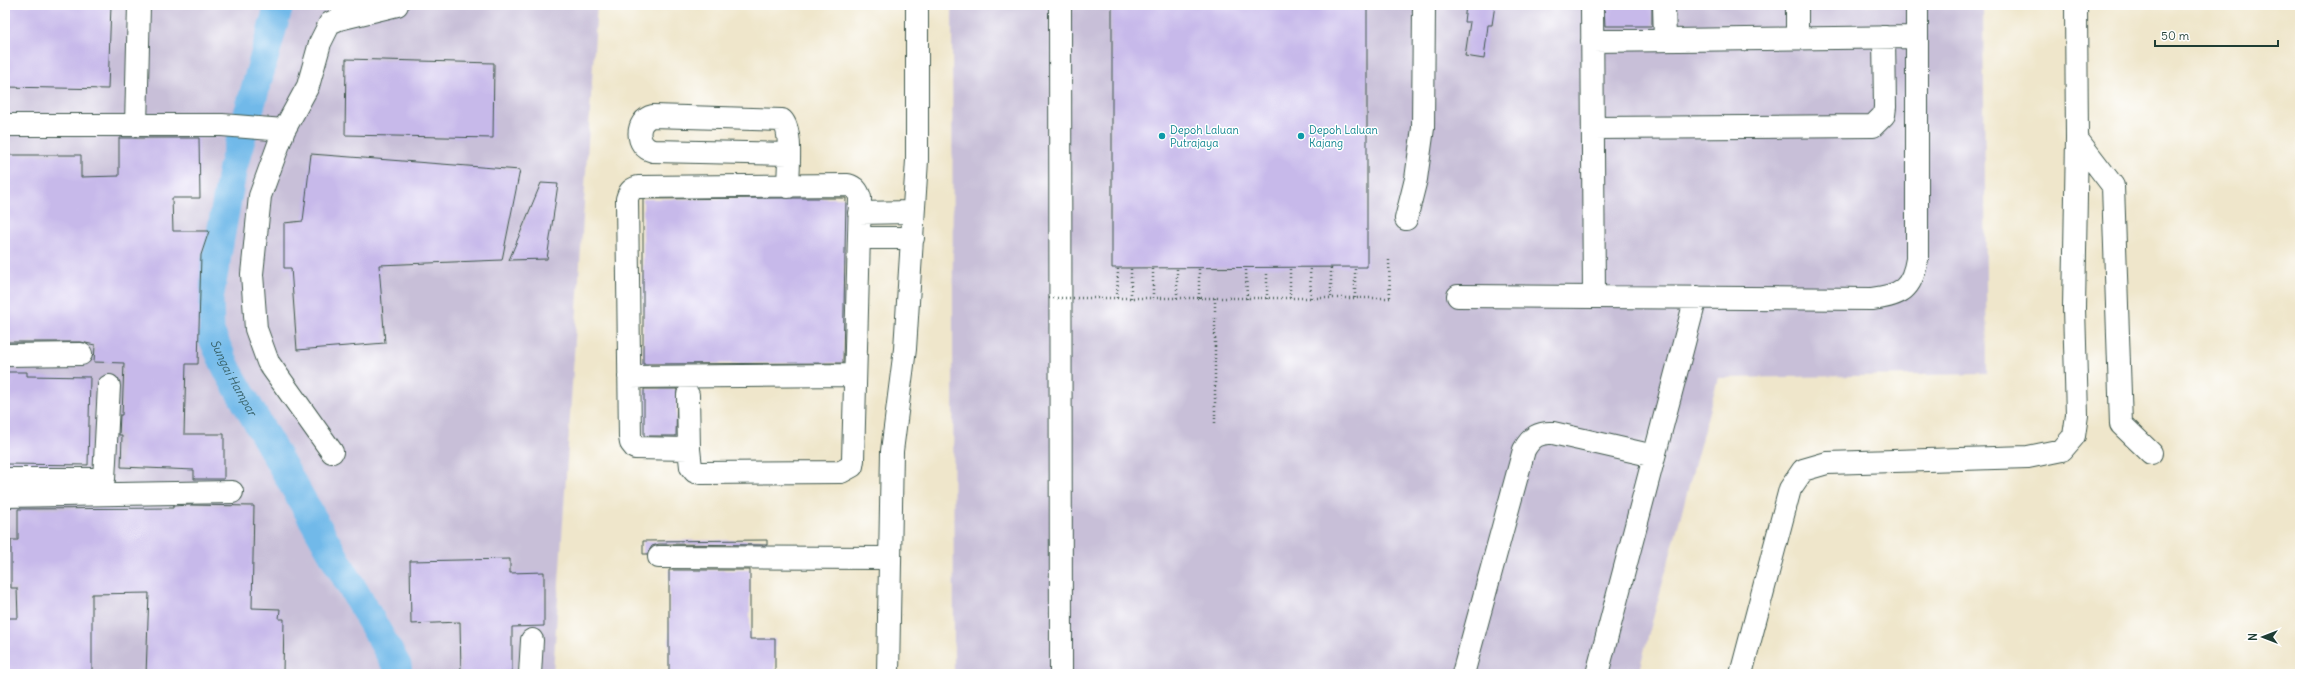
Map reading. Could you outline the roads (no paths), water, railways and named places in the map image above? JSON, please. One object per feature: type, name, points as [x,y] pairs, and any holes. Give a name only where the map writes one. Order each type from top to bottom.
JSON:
[{"type":"street","points":[[136,125],[139,5]]},
{"type":"street","points":[[332,452],[268,362],[256,329],[252,274],[259,202],[284,130],[308,86],[320,43],[330,23],[351,15],[397,5]]},
{"type":"street","points":[[1060,5],[1061,674]]},
{"type":"street","points":[[1406,219],[1416,179],[1423,128],[1424,5]]},
{"type":"street","points":[[1592,5],[1594,296]]},
{"type":"street","points":[[1664,5],[1665,40]]},
{"type":"street","points":[[1797,5],[1797,38]]},
{"type":"street","points":[[1458,296],[1594,296],[1872,300],[1892,296],[1905,289],[1914,276],[1917,259],[1917,5]]},
{"type":"street","points":[[1741,674],[1790,489],[1803,470],[1827,463],[2028,457],[2050,454],[2062,450],[2074,436],[2077,415],[2074,308],[2077,139],[2076,5]]},
{"type":"street","points":[[888,674],[892,451],[905,348],[917,160],[916,6]]},
{"type":"street","points":[[1593,128],[1873,126],[1884,115],[1885,107],[1884,37]]},
{"type":"street","points":[[1592,41],[1917,37]]},
{"type":"street","points":[[788,154],[646,150],[642,145],[640,128],[646,117],[653,116],[776,118],[782,120],[786,124],[788,154],[788,187]]},
{"type":"street","points":[[5,125],[222,125],[284,130]]},
{"type":"street","points":[[2077,139],[2113,186],[2121,424],[2151,454]]},
{"type":"street","points":[[688,395],[689,449],[691,467],[701,473],[847,471],[854,460],[860,198],[858,191],[854,187],[848,185],[788,187],[638,187],[632,189],[628,193],[626,199],[631,443],[642,449],[689,449]]},
{"type":"street","points":[[859,213],[913,212]]},
{"type":"street","points":[[859,238],[913,238]]},
{"type":"street","points":[[1597,674],[1696,297]]},
{"type":"street","points":[[5,354],[81,354]]},
{"type":"street","points":[[629,377],[855,375]]},
{"type":"street","points":[[5,479],[104,478],[109,386]]},
{"type":"street","points":[[1463,674],[1522,458],[1528,442],[1539,434],[1553,433],[1654,456]]},
{"type":"street","points":[[5,496],[232,492]]},
{"type":"street","points":[[659,557],[889,558]]},
{"type":"street","points":[[530,674],[532,640]]},
{"type":"waterway","name":"Sungai Hampar","points":[[279,5],[233,167],[209,299],[210,332],[228,371],[397,666],[398,674]]},
{"type":"place","name":"Depoh Laluan Putrajaya","points":[[1162,136]]},
{"type":"place","name":"Depoh Laluan Kajang","points":[[1301,136]]}]
